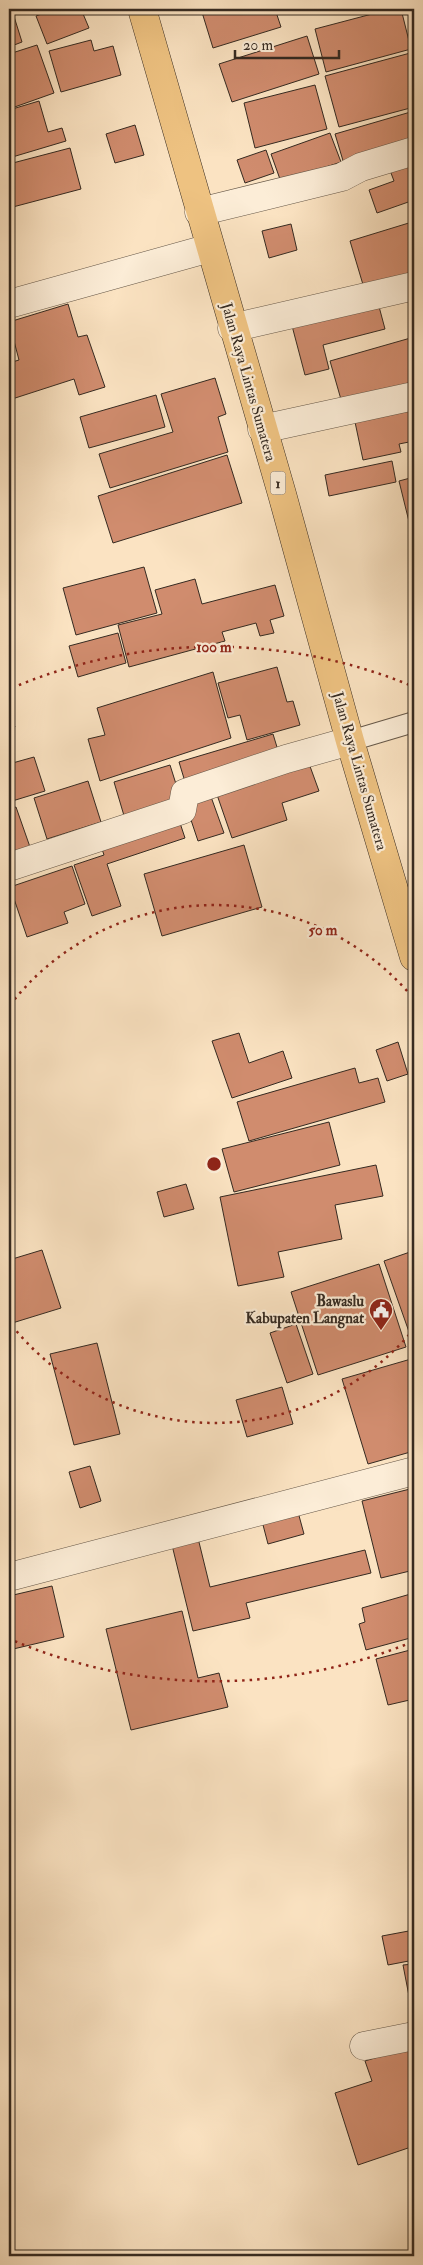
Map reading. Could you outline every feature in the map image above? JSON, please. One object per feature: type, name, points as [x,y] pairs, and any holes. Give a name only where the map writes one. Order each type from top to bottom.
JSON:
[{"type":"highway","name":"Jalan Raya Lintas Sumatera","points":[[142,9],[350,741],[412,943]]},
{"type":"street","points":[[199,212],[342,177],[361,167],[414,150]]},
{"type":"street","points":[[9,304],[210,248]]},
{"type":"street","points":[[232,328],[414,286]]},
{"type":"street","points":[[262,430],[414,396]]},
{"type":"street","points":[[9,867],[182,810],[185,793],[286,759],[350,741]]},
{"type":"street","points":[[9,1577],[414,1471]]},
{"type":"street","points":[[364,2046],[414,2036]]},
{"type":"lane","points":[[350,741],[414,722]]},
{"type":"building","points":[[55,9],[81,9],[89,28],[47,44],[36,16]]},
{"type":"building","points":[[201,9],[275,9],[281,27],[213,48]]},
{"type":"building","points":[[391,9],[401,9],[411,49],[326,72],[315,29]]},
{"type":"building","points":[[12,10],[22,42],[9,47],[9,11]]},
{"type":"building","points":[[307,36],[319,74],[232,102],[219,64]]},
{"type":"building","points":[[91,40],[94,51],[113,46],[121,75],[61,92],[49,51]]},
{"type":"building","points":[[37,45],[54,93],[9,109],[9,54]]},
{"type":"building","points":[[414,52],[414,107],[339,127],[325,76]]},
{"type":"building","points":[[315,85],[327,129],[255,148],[244,103]]},
{"type":"building","points":[[39,101],[48,132],[62,128],[66,141],[9,158],[9,110]]},
{"type":"building","points":[[414,111],[414,144],[344,164],[335,134]]},
{"type":"building","points":[[135,125],[144,155],[115,163],[106,134]]},
{"type":"building","points":[[330,133],[341,162],[281,182],[271,154]]},
{"type":"building","points":[[70,148],[81,189],[9,208],[9,164]]},
{"type":"building","points":[[266,150],[274,173],[245,183],[237,160]]},
{"type":"building","points":[[414,156],[414,200],[377,213],[369,190],[394,181],[388,165]]},
{"type":"building","points":[[412,222],[414,230],[414,272],[364,288],[350,241]]},
{"type":"building","points":[[291,224],[297,250],[269,258],[262,231]]},
{"type":"building","points":[[377,299],[385,329],[323,345],[329,369],[305,375],[291,322]]},
{"type":"building","points":[[68,304],[78,337],[87,335],[105,387],[79,395],[74,379],[9,400],[9,363],[19,360],[9,322]]},
{"type":"building","points":[[414,337],[414,391],[344,410],[330,361]]},
{"type":"building","points":[[215,378],[226,414],[218,417],[228,452],[110,488],[99,454],[173,432],[161,394]]},
{"type":"building","points":[[156,395],[165,427],[89,448],[80,417]]},
{"type":"building","points":[[414,410],[414,441],[399,444],[401,452],[363,460],[355,422]]},
{"type":"building","points":[[227,455],[242,503],[113,543],[98,496]]},
{"type":"building","points":[[392,461],[396,482],[329,496],[325,475]]},
{"type":"building","points":[[414,477],[414,542],[399,481]]},
{"type":"building","points":[[144,567],[157,613],[76,635],[63,588]]},
{"type":"building","points":[[195,579],[202,604],[275,585],[284,616],[270,620],[274,633],[260,636],[256,623],[222,632],[225,641],[129,667],[118,625],[162,614],[155,590]]},
{"type":"building","points":[[118,633],[126,663],[78,677],[69,646]]},
{"type":"building","points":[[277,667],[287,702],[293,701],[300,725],[247,740],[240,715],[228,718],[218,683]]},
{"type":"building","points":[[213,672],[231,738],[100,781],[88,739],[105,735],[97,708]]},
{"type":"building","points":[[9,711],[15,727],[9,730]]},
{"type":"building","points":[[273,734],[280,757],[186,785],[179,762]]},
{"type":"building","points":[[34,757],[45,791],[9,802],[9,764]]},
{"type":"building","points":[[307,758],[319,791],[282,803],[287,820],[232,838],[215,789]]},
{"type":"building","points":[[170,765],[182,803],[125,819],[114,782]]},
{"type":"building","points":[[88,781],[101,822],[47,839],[34,798]]},
{"type":"building","points":[[210,794],[224,833],[198,841],[185,802]]},
{"type":"building","points":[[16,807],[30,847],[9,854],[9,809]]},
{"type":"building","points":[[178,817],[185,838],[107,864],[121,906],[92,916],[74,865],[104,855],[100,843]]},
{"type":"building","points":[[244,845],[262,907],[162,936],[144,874]]},
{"type":"building","points":[[72,866],[85,904],[64,912],[68,923],[27,937],[10,887]]},
{"type":"building","points":[[239,1033],[249,1063],[283,1051],[292,1078],[232,1098],[212,1041]]},
{"type":"building","points":[[398,1042],[408,1074],[387,1081],[376,1050]]},
{"type":"building","points":[[355,1068],[359,1083],[378,1078],[385,1102],[249,1141],[237,1102]]},
{"type":"building","points":[[329,1122],[340,1165],[234,1192],[222,1149]]},
{"type":"building","points":[[376,1165],[383,1196],[335,1205],[342,1239],[278,1252],[284,1277],[238,1286],[220,1197]]},
{"type":"building","points":[[186,1184],[194,1209],[164,1217],[157,1192]]},
{"type":"building","points":[[42,1250],[61,1308],[9,1324],[9,1260]]},
{"type":"building","points":[[410,1252],[414,1265],[414,1346],[384,1261]]},
{"type":"building","points":[[379,1264],[406,1347],[318,1375],[291,1292]]},
{"type":"building","points":[[296,1324],[313,1374],[287,1383],[270,1333]]},
{"type":"building","points":[[97,1343],[120,1434],[74,1445],[50,1354]]},
{"type":"building","points":[[411,1359],[414,1371],[414,1451],[368,1464],[342,1379]]},
{"type":"building","points":[[282,1387],[293,1424],[247,1437],[236,1400]]},
{"type":"building","points":[[90,1466],[101,1501],[80,1508],[69,1472]]},
{"type":"building","points":[[414,1488],[414,1570],[381,1578],[362,1501]]},
{"type":"building","points":[[298,1512],[304,1534],[268,1544],[262,1521]]},
{"type":"building","points":[[197,1534],[210,1587],[365,1550],[371,1573],[246,1603],[250,1618],[193,1631],[171,1541]]},
{"type":"building","points":[[52,1586],[64,1637],[9,1650],[9,1596]]},
{"type":"building","points":[[414,1593],[414,1637],[366,1650],[359,1624],[365,1622],[362,1608]]},
{"type":"building","points":[[182,1611],[198,1678],[219,1673],[228,1707],[131,1730],[106,1629]]},
{"type":"building","points":[[414,1649],[414,1699],[388,1705],[376,1659]]},
{"type":"building","points":[[414,1930],[414,1960],[388,1965],[382,1936]]},
{"type":"building","points":[[414,1964],[414,2022],[403,1965]]},
{"type":"building","points":[[413,2046],[414,2146],[358,2165],[335,2093],[372,2081],[365,2061]]},
{"type":"place","name":"Bawaslu Kabupaten Langnat","points":[[381,1331]]}]
